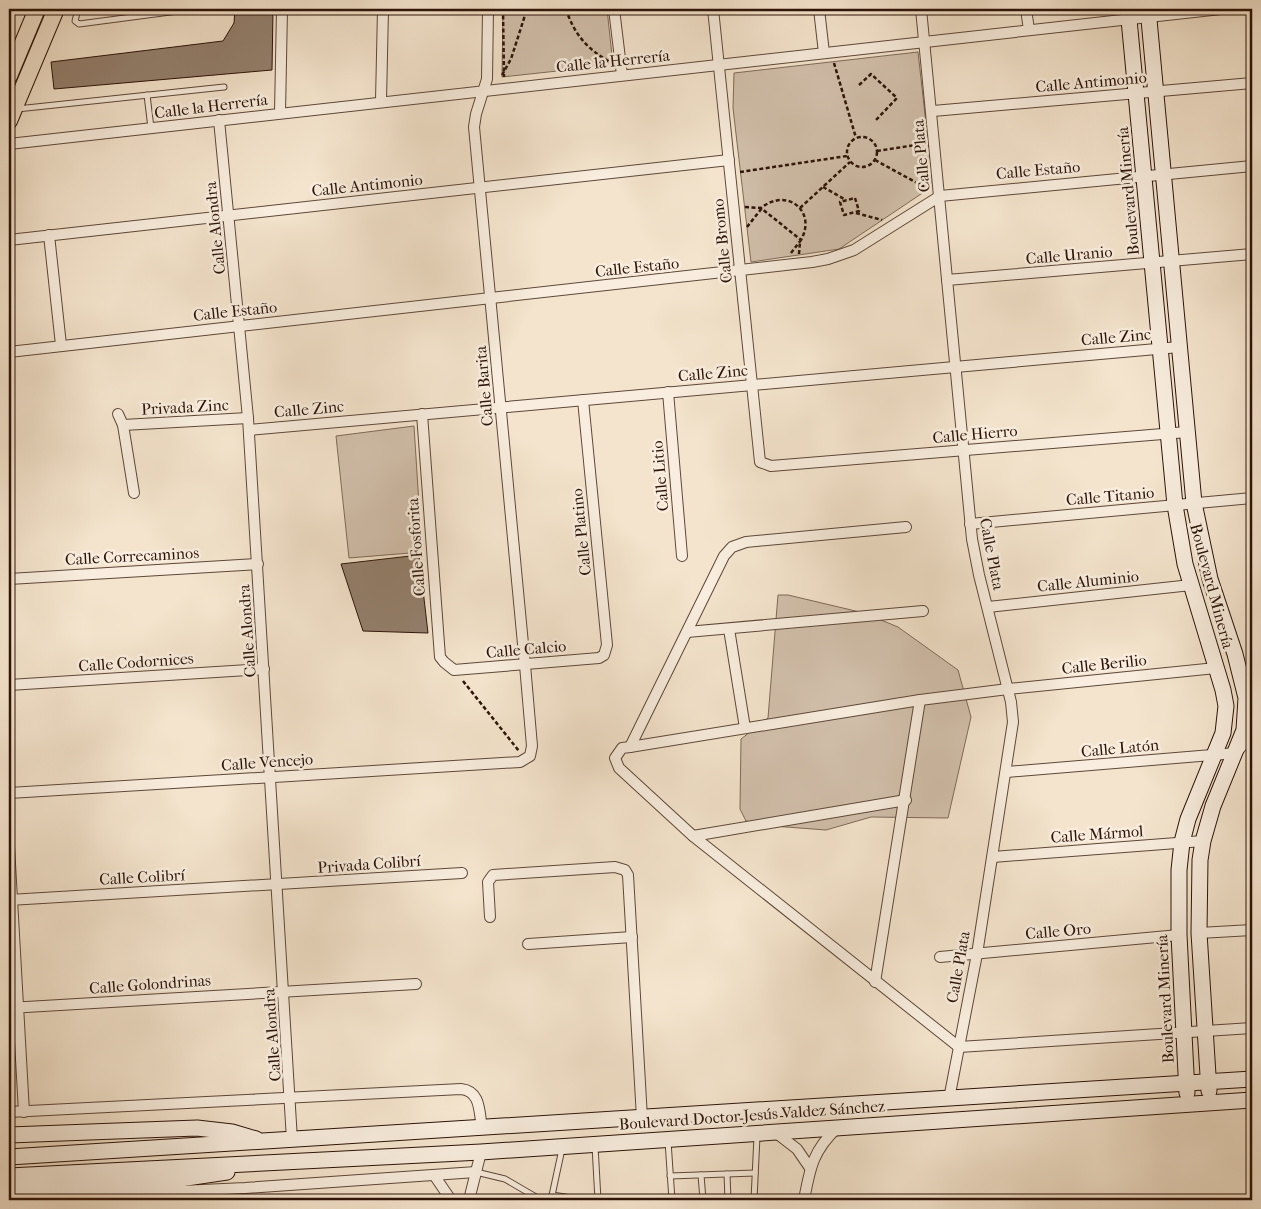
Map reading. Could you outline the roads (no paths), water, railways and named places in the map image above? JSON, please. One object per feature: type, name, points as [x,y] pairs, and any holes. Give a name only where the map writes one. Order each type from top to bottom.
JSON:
[{"type":"main road","points":[[9,76],[37,9]]},
{"type":"main road","points":[[11,115],[56,9]]},
{"type":"street","points":[[280,113],[282,9]]},
{"type":"street","points":[[381,101],[383,9]]},
{"type":"street","name":"Calle Barita","points":[[488,9],[487,79],[474,127],[532,746],[532,752],[526,760]]},
{"type":"street","points":[[614,9],[622,75]]},
{"type":"street","name":"Calle Bromo","points":[[713,9],[734,161],[740,270],[758,458],[766,466]]},
{"type":"street","points":[[819,9],[825,58]]},
{"type":"street","name":"Calle Plata","points":[[922,9],[970,524],[975,556],[1008,689],[1013,722],[977,954],[949,1099]]},
{"type":"street","points":[[1026,9],[1029,30]]},
{"type":"street","name":"Calle la Herrería","points":[[9,144],[720,64],[825,58],[925,41],[1029,30],[1129,14],[1221,9]]},
{"type":"street","name":"Boulevard Minería","points":[[1148,13],[1194,503],[1204,557],[1244,684],[1246,706],[1244,730],[1213,806],[1203,841],[1198,879],[1199,933],[1210,1103]]},
{"type":"street","name":"Boulevard Minería","points":[[1129,14],[1174,505],[1191,585],[1223,690],[1226,713],[1223,733],[1196,796],[1182,842],[1179,887],[1179,934],[1187,1104]]},
{"type":"street","name":"Calle Antimonio","points":[[933,111],[1252,83]]},
{"type":"street","name":"Calle Alondra","points":[[219,120],[249,430],[291,1097],[292,1140]]},
{"type":"street","name":"Calle Antimonio","points":[[9,240],[480,187],[734,161]]},
{"type":"street","name":"Calle Estaño","points":[[9,352],[812,262],[842,256],[854,250],[940,196],[1252,166]]},
{"type":"street","points":[[49,235],[61,345]]},
{"type":"street","name":"Calle Uranio","points":[[948,280],[1252,254]]},
{"type":"street","name":"Calle Zinc","points":[[249,430],[1179,347]]},
{"type":"street","name":"Calle Litio","points":[[668,392],[682,556]]},
{"type":"street","name":"Calle Platino","points":[[583,400],[607,644],[604,655],[599,658]]},
{"type":"street","name":"Privada Zinc","points":[[118,414],[123,425],[134,493]]},
{"type":"street","name":"Calle Fosforita","points":[[422,414],[439,651],[444,662],[454,670]]},
{"type":"street","name":"Privada Zinc","points":[[123,425],[248,418]]},
{"type":"street","name":"Calle Hierro","points":[[766,466],[1187,432]]},
{"type":"street","name":"Calle Titanio","points":[[970,524],[1252,498]]},
{"type":"street","points":[[906,527],[737,544],[724,556],[630,747],[617,752],[616,764],[693,836],[958,1047],[1252,1028]]},
{"type":"street","name":"Calle Correcaminos","points":[[9,578],[258,564]]},
{"type":"street","name":"Calle Aluminio","points":[[988,607],[1191,585]]},
{"type":"street","points":[[687,632],[923,611]]},
{"type":"street","points":[[1203,624],[1223,619]]},
{"type":"street","points":[[729,628],[744,728]]},
{"type":"street","points":[[1235,654],[1252,663]]},
{"type":"street","name":"Calle Calcio","points":[[454,670],[599,658]]},
{"type":"street","name":"Calle Berilio","points":[[630,747],[920,700],[994,690],[1216,668]]},
{"type":"street","name":"Calle Codornices","points":[[9,685],[264,669]]},
{"type":"street","points":[[875,982],[906,800],[920,700]]},
{"type":"street","points":[[1236,753],[1252,734]]},
{"type":"street","name":"Calle Latón","points":[[1006,772],[1236,753]]},
{"type":"street","name":"Calle Vencejo","points":[[9,793],[526,760]]},
{"type":"street","points":[[693,836],[906,800]]},
{"type":"street","name":"Calle Mármol","points":[[993,857],[1203,841]]},
{"type":"street","points":[[9,846],[14,1008],[24,1112]]},
{"type":"street","points":[[490,917],[488,882],[493,875],[616,867],[624,870],[628,876],[642,1118]]},
{"type":"street","name":"Privada Colibrí","points":[[278,885],[462,873]]},
{"type":"street","name":"Calle Colibrí","points":[[10,900],[278,885]]},
{"type":"street","points":[[1199,933],[1252,930]]},
{"type":"street","name":"Calle Oro","points":[[940,957],[1179,934]]},
{"type":"street","points":[[528,944],[632,937]]},
{"type":"street","name":"Calle Golondrinas","points":[[14,1008],[416,984]]},
{"type":"street","name":"Boulevard Doctor Jesús Valdez Sánchez","points":[[9,1157],[1252,1079]]},
{"type":"street","points":[[9,1112],[291,1097],[469,1090],[477,1100],[482,1128]]},
{"type":"street","name":"Boulevard Doctor Jesús Valdez Sánchez","points":[[9,1176],[481,1152],[839,1126],[1252,1100]]},
{"type":"street","points":[[804,1200],[810,1168],[819,1147],[839,1126]]},
{"type":"street","name":"Boulevard Doctor Jesús Valdez Sánchez","points":[[9,1135],[198,1128],[232,1132],[267,1142]]},
{"type":"street","points":[[774,1131],[797,1149],[810,1168]]},
{"type":"street","points":[[469,1200],[481,1152]]},
{"type":"street","name":"Boulevard Doctor Jesús Valdez Sánchez","points":[[9,1190],[202,1177],[255,1164]]},
{"type":"street","points":[[9,1199],[245,1188],[476,1172]]},
{"type":"street","points":[[434,1175],[451,1200]]},
{"type":"lane","points":[[78,9],[75,21],[79,24],[193,9]]},
{"type":"lane","points":[[11,115],[147,95],[224,87]]},
{"type":"lane","points":[[147,95],[151,128]]},
{"type":"lane","points":[[754,1200],[757,1132]]},
{"type":"lane","points":[[668,1138],[672,1200]]},
{"type":"lane","points":[[594,1144],[598,1200]]},
{"type":"lane","points":[[563,1146],[551,1198],[586,1200]]},
{"type":"lane","points":[[476,1172],[505,1178],[542,1200]]},
{"type":"lane","points":[[670,1176],[755,1173]]},
{"type":"lane","points":[[727,1174],[728,1200]]},
{"type":"lane","points":[[701,1175],[703,1200]]}]
